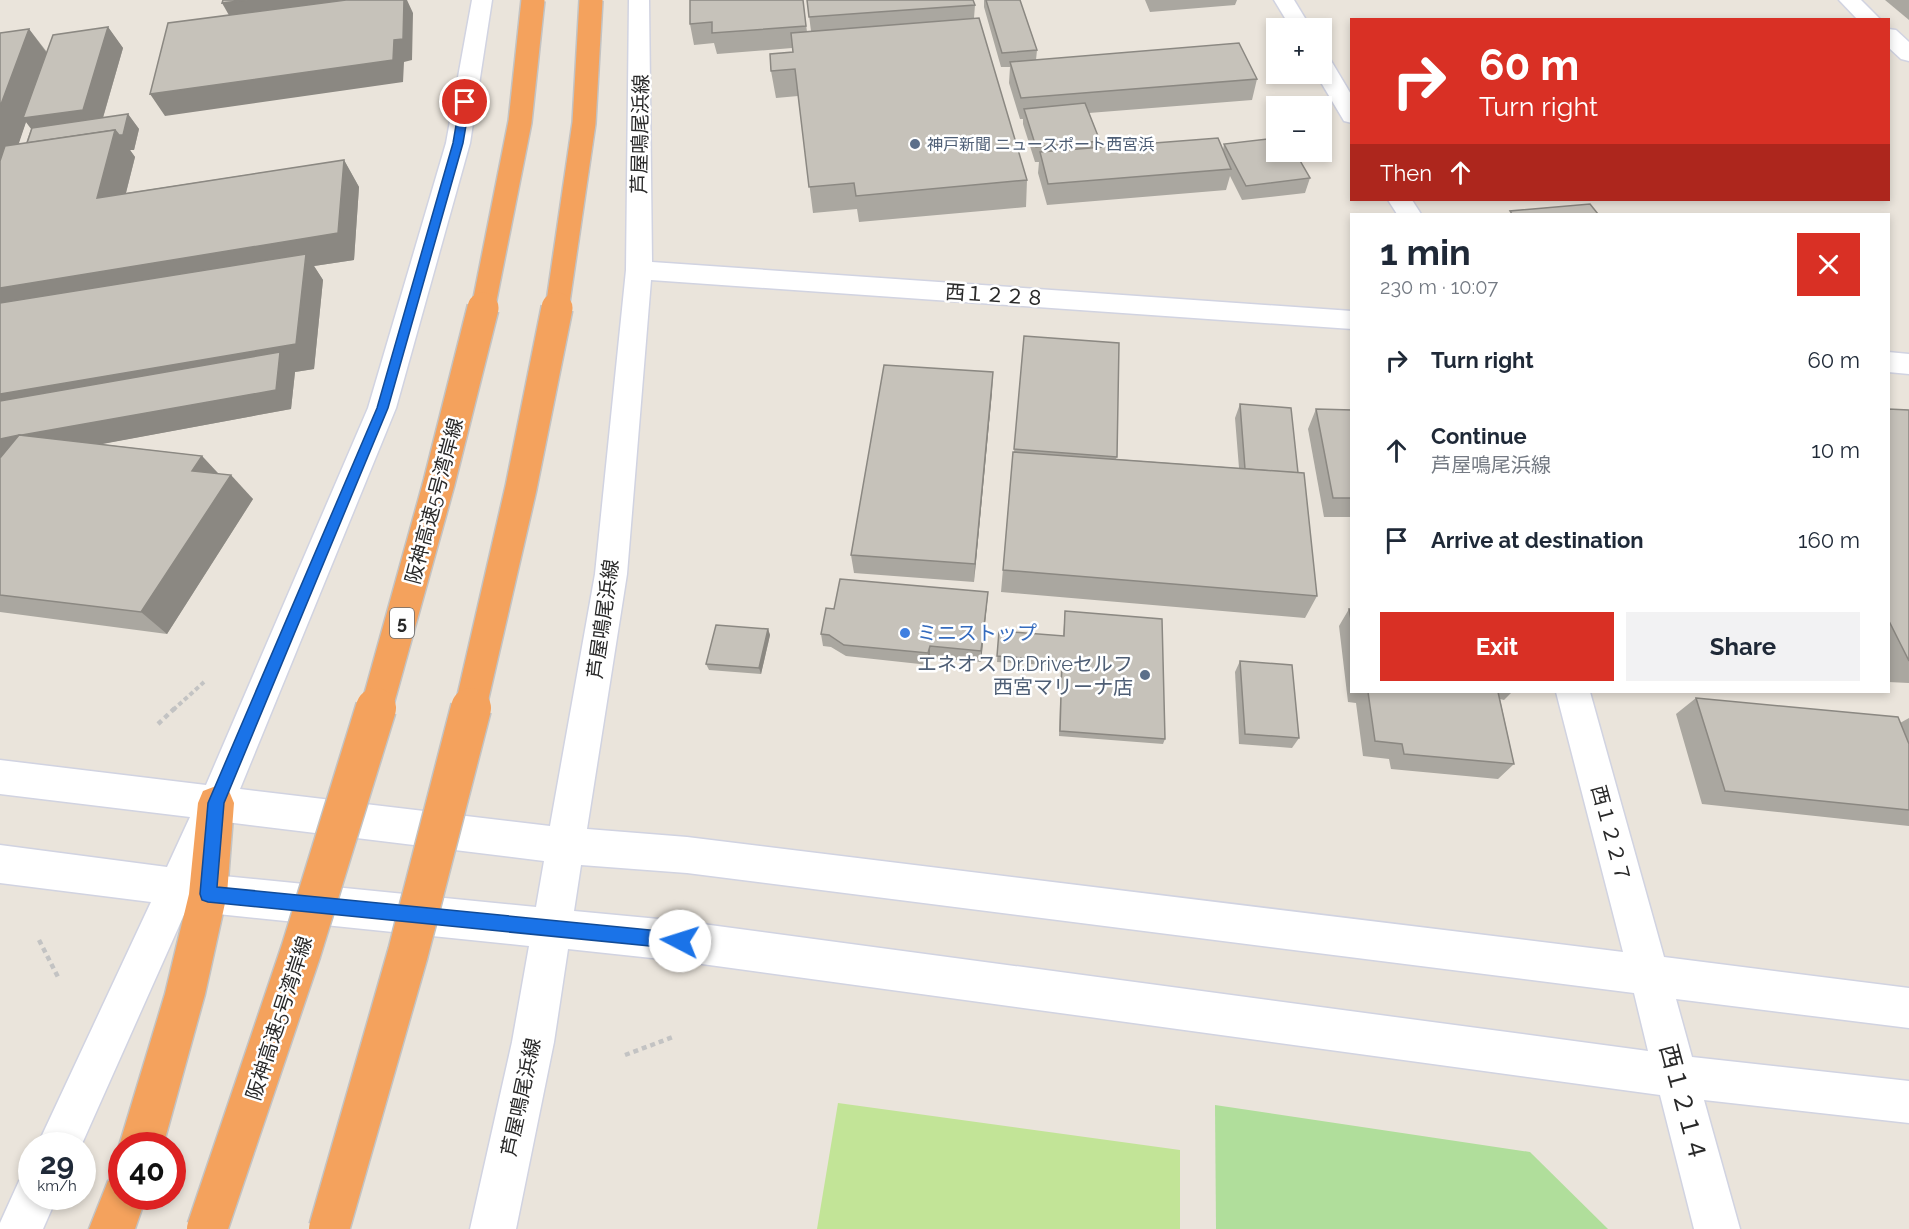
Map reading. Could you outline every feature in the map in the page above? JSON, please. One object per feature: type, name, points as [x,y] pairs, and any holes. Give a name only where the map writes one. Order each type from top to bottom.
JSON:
[{"type":"highway","name":"阪神高速5号湾岸線","points":[[207,1229],[332,859],[404,615],[472,358],[505,200],[530,40],[533,0]]},
{"type":"highway","points":[[329,1229],[369,1095],[491,629],[553,335],[578,175],[591,0]]},
{"type":"highway","points":[[145,1132],[185,994],[193,891],[216,803]]},
{"type":"highway","points":[[112,1229],[119,1210]]},
{"type":"street","points":[[216,803],[382,408],[458,143],[482,0]]},
{"type":"street","name":"芦屋鳴尾浜線","points":[[493,1229],[533,1042],[568,846],[611,574],[639,270],[639,0]]},
{"type":"street","points":[[1284,0],[1295,18]]},
{"type":"street","points":[[1850,0],[1869,18]]},
{"type":"street","points":[[1890,37],[1909,54]]},
{"type":"street","points":[[1332,81],[1350,113]]},
{"type":"street","name":"西１２２８","points":[[639,270],[1350,320]]},
{"type":"street","points":[[1890,362],[1909,364]]},
{"type":"street","name":"西１２２７","points":[[1572,693],[1649,977]]},
{"type":"street","points":[[0,777],[568,846],[687,855],[1909,1008]]},
{"type":"street","points":[[0,864],[193,891],[692,943],[1676,1076],[1909,1102]]},
{"type":"street","points":[[66,1132],[193,891]]},
{"type":"street","name":"西１２１４","points":[[1649,977],[1717,1229]]},
{"type":"street","points":[[20,1229],[29,1210]]},
{"type":"path","points":[[158,724],[204,682]]},
{"type":"path","points":[[39,940],[58,977]]},
{"type":"path","points":[[625,1055],[673,1036]]},
{"type":"green space","points":[[838,1103],[1180,1150],[1180,1229],[817,1229]]},
{"type":"green space","points":[[1215,1105],[1530,1152],[1608,1229],[1216,1229]]},
{"type":"building","points":[[223,0],[247,0],[222,3]]},
{"type":"building","points":[[346,0],[404,0],[403,39],[394,40],[393,60],[150,94],[168,23]]},
{"type":"building","points":[[690,0],[803,0],[806,26],[712,33],[712,22],[690,24]]},
{"type":"building","points":[[807,0],[973,0],[975,5],[809,17]]},
{"type":"building","points":[[986,0],[1020,0],[1037,50],[1002,53]]},
{"type":"building","points":[[979,18],[1027,180],[856,196],[854,183],[809,187],[795,69],[771,71],[770,54],[793,52],[791,33]]},
{"type":"building","points":[[108,27],[83,110],[23,118],[53,35]]},
{"type":"building","points":[[29,29],[0,107],[0,33]]},
{"type":"building","points":[[1239,43],[1257,79],[1021,98],[1010,62]]},
{"type":"building","points":[[1085,103],[1100,141],[1036,147],[1024,109]]},
{"type":"building","points":[[128,114],[123,135],[119,135],[115,130],[27,143],[32,128]]},
{"type":"building","points":[[115,130],[97,198],[344,160],[338,233],[0,288],[0,161],[5,146]]},
{"type":"building","points":[[1218,138],[1231,169],[1048,184],[1040,152]]},
{"type":"building","points":[[1266,139],[1266,162],[1301,162],[1310,178],[1246,186],[1224,144]]},
{"type":"building","points":[[1590,204],[1597,213],[1511,213],[1510,211]]},
{"type":"building","points":[[306,254],[296,344],[0,394],[0,303]]},
{"type":"building","points":[[1024,336],[1119,343],[1117,457],[1014,449]]},
{"type":"building","points":[[280,352],[276,390],[0,439],[0,401]]},
{"type":"building","points":[[884,365],[993,372],[975,564],[851,555]]},
{"type":"building","points":[[1240,404],[1291,408],[1298,473],[1245,469]]},
{"type":"building","points":[[1316,409],[1350,410],[1350,498],[1333,498]]},
{"type":"building","points":[[1890,409],[1909,410],[1909,661],[1890,623]]},
{"type":"building","points":[[19,435],[202,456],[192,471],[231,475],[141,612],[0,595],[0,458]]},
{"type":"building","points":[[1013,452],[1304,473],[1317,596],[1003,570]]},
{"type":"building","name":"ミニストップ","points":[[840,579],[988,592],[981,651],[930,646],[928,653],[844,645],[829,635],[821,634],[826,608],[834,609]]},
{"type":"building","points":[[1065,611],[1162,619],[1165,739],[1060,731],[1062,661],[997,656],[999,631],[1064,636]]},
{"type":"building","points":[[716,625],[768,629],[759,668],[706,664]]},
{"type":"building","points":[[1240,661],[1292,665],[1299,738],[1245,734]]},
{"type":"building","points":[[1368,693],[1498,693],[1514,764],[1404,754],[1402,744],[1375,741]]},
{"type":"building","points":[[1696,698],[1898,717],[1909,744],[1909,810],[1725,791]]},
{"type":"place","name":"神戸新聞 ニュースポート西宮浜","points":[[915,144]]},
{"type":"place","name":"ミニストップ","points":[[905,633]]},
{"type":"place","name":"エネオス Dr.Driveセルフ 西宮マリーナ店","points":[[1145,675]]},
{"type":"route","points":[[465,102],[458,143],[382,408],[216,803],[208,894],[680,941]]}]
